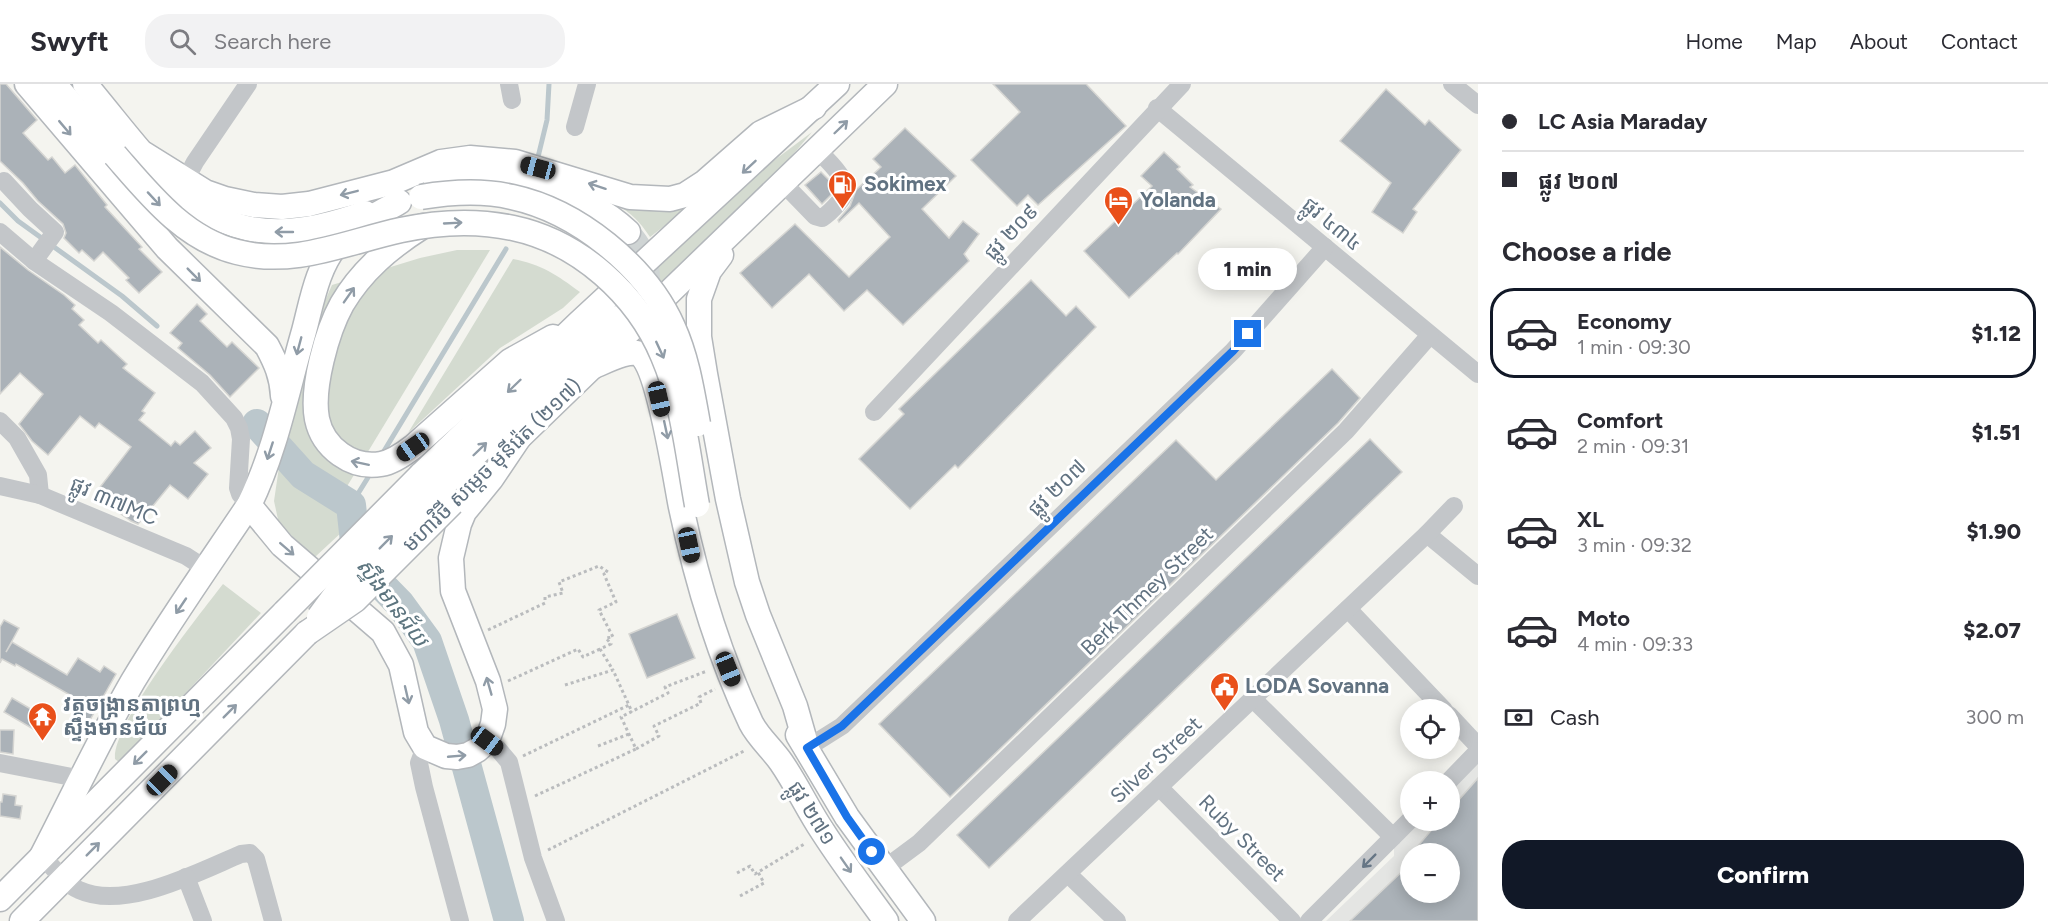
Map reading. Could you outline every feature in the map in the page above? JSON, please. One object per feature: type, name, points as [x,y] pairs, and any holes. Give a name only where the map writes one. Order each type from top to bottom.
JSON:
[{"type":"main road","points":[[27,84],[167,248],[267,346],[278,366],[283,383],[282,414]]},
{"type":"main road","points":[[54,84],[157,203],[175,220],[220,247],[237,252],[279,257],[302,255],[423,226],[479,223],[522,230],[557,243],[589,263],[613,282],[646,324],[663,357],[705,504],[756,651],[783,712],[807,748]]},
{"type":"main road","points":[[85,84],[167,181],[187,200],[206,213],[248,230],[292,232],[336,224],[445,175],[484,175],[514,179],[564,194],[590,205],[628,232]]},
{"type":"main road","name":"មហាវិថី សម្តេច មុនីរ៉េត (២១៧)","points":[[437,489],[579,323],[837,84]]},
{"type":"main road","name":"មហាវិថី សម្តេច មុនីរ៉េត (២១៧)","points":[[0,899],[285,612],[437,489],[520,436],[885,84]]},
{"type":"main road","points":[[42,856],[133,681],[249,505],[261,481],[282,414],[318,281],[328,258],[339,243],[354,229],[404,194],[441,162],[492,158],[538,168],[630,197],[670,199],[685,195],[705,182],[761,133],[814,107]]},
{"type":"main road","points":[[144,154],[205,192],[254,205],[282,207],[404,194],[467,192],[501,195],[530,202],[552,211],[606,244],[633,269],[664,310],[681,347],[689,377],[720,600],[782,762]]},
{"type":"main road","points":[[423,226],[396,243],[365,271],[343,303],[329,337],[320,370],[316,397],[317,418],[321,431],[333,447],[350,460],[365,465],[383,464],[399,457],[510,361],[579,323]]},
{"type":"main road","points":[[735,230],[703,285],[699,299],[699,337],[740,558],[758,615],[795,706],[807,748]]},
{"type":"main road","points":[[22,921],[307,633],[341,587],[437,489],[618,318]]},
{"type":"main road","points":[[594,366],[634,352],[641,356],[650,370],[662,414],[700,591],[731,675],[753,726],[782,762]]},
{"type":"main road","points":[[249,505],[282,545],[383,632],[401,665],[416,732],[425,747],[446,756],[457,757],[477,750],[486,742],[493,724],[495,709],[488,681],[453,591],[451,558],[464,512],[491,479],[520,436]]},
{"type":"main road","name":"ផ្លូវ ២៧១","points":[[807,748],[847,817],[923,921]]},
{"type":"main road","name":"ផ្លូវ ២៧១","points":[[782,762],[823,832],[886,921]]},
{"type":"street","points":[[185,181],[195,162],[248,84]]},
{"type":"street","points":[[574,128],[586,84]]},
{"type":"street","name":"ផ្លូវ ២០៩","points":[[874,412],[1182,84]]},
{"type":"street","points":[[1452,84],[1478,105]]},
{"type":"street","name":"ផ្លូវ ៤៣៤","points":[[1157,108],[1478,374]]},
{"type":"street","points":[[783,183],[815,216],[822,218],[830,213],[844,196],[846,187],[844,179],[818,149]]},
{"type":"street","points":[[4,181],[55,232],[37,257]]},
{"type":"street","points":[[0,232],[37,257],[202,383],[234,418],[241,439],[238,488],[249,505]]},
{"type":"street","name":"ផ្លូវ ២០៧","points":[[807,748],[842,726],[1233,351],[1325,247]]},
{"type":"street","name":"Berk Thmey Street","points":[[884,869],[918,843],[1346,431],[1430,335]]},
{"type":"street","points":[[0,421],[17,438],[38,475],[40,495]]},
{"type":"street","name":"ផ្លូវ ៣៧MC","points":[[0,486],[40,495],[186,556],[206,568]]},
{"type":"street","name":"Silver Street","points":[[1017,921],[1454,506]]},
{"type":"street","points":[[1427,534],[1478,576]]},
{"type":"street","points":[[1348,609],[1434,699]]},
{"type":"street","points":[[1253,699],[1393,837]]},
{"type":"street","points":[[1460,727],[1478,746]]},
{"type":"street","points":[[486,742],[498,749],[509,762],[534,858],[556,921]]},
{"type":"street","points":[[425,747],[419,764],[422,779],[460,921]]},
{"type":"street","points":[[1459,771],[1478,752]]},
{"type":"street","points":[[0,763],[82,779]]},
{"type":"street","name":"Ruby Street","points":[[1159,787],[1292,921]]},
{"type":"street","points":[[1309,921],[1400,830]]},
{"type":"street","points":[[42,856],[76,889],[93,895],[114,896],[143,891],[186,877],[241,854],[250,854],[256,859],[273,921]]},
{"type":"street","points":[[1068,874],[1117,921]]},
{"type":"street","points":[[186,877],[203,921]]},
{"type":"path","points":[[488,629],[545,603],[545,597],[562,593],[559,582],[599,566],[608,572],[604,574],[616,602],[599,610],[613,638],[606,638],[610,644],[583,657],[578,649],[507,681]]},
{"type":"path","points":[[600,649],[613,670],[632,712]]},
{"type":"path","points":[[566,685],[613,670]]},
{"type":"path","points":[[636,749],[621,717],[668,693],[666,687],[708,670],[711,677],[731,675]]},
{"type":"path","points":[[520,803],[636,749],[658,736],[654,726],[702,703],[699,697],[731,675]]},
{"type":"path","points":[[509,762],[630,705]]},
{"type":"path","points":[[598,746],[629,734]]},
{"type":"path","points":[[534,858],[765,741]]},
{"type":"path","points":[[737,873],[750,866],[755,874],[823,832]]},
{"type":"path","points":[[740,896],[764,883],[758,872]]},
{"type":"shaded area","points":[[812,132],[763,190],[659,292],[657,262],[752,177]]},
{"type":"shaded area","points":[[703,196],[650,237],[635,218],[616,205],[671,210]]},
{"type":"shaded area","points":[[457,250],[490,250],[343,493],[303,465],[285,446],[324,303],[332,285],[420,258]]},
{"type":"shaded area","points":[[513,259],[548,271],[580,292],[563,308],[500,348],[408,433]]},
{"type":"shaded area","points":[[279,467],[295,485],[341,513],[343,531],[315,557],[279,524],[274,501]]},
{"type":"shaded area","points":[[223,584],[261,613],[120,763],[115,759],[118,743],[127,721],[159,670]]},
{"type":"shaded area","points":[[1478,762],[1478,921],[1326,921],[1394,856],[1394,847],[1408,831],[1460,831],[1460,776]]},
{"type":"building","points":[[0,84],[6,84],[37,120],[23,133],[48,160],[52,157],[65,173],[75,165],[107,205],[105,207],[142,247],[139,249],[162,272],[139,293],[126,280],[129,278],[103,252],[94,261],[82,250],[79,253],[64,238],[66,233],[63,224],[0,161]]},
{"type":"building","points":[[993,84],[1086,84],[1126,126],[1038,205],[1028,195],[1017,206],[971,160],[1020,112]]},
{"type":"building","points":[[1386,89],[1425,125],[1429,120],[1461,150],[1413,209],[1417,212],[1403,233],[1372,212],[1391,183],[1340,141]]},
{"type":"building","points":[[905,128],[956,176],[922,209],[949,238],[963,221],[979,234],[964,254],[969,261],[903,325],[867,290],[844,311],[809,274],[772,308],[740,273],[795,224],[849,277],[890,237],[859,203],[839,222],[838,220],[850,206],[856,190],[881,167],[873,159]]},
{"type":"building","points":[[1164,152],[1180,167],[1177,169],[1193,185],[1190,187],[1221,209],[1178,254],[1129,298],[1084,251],[1152,186],[1141,176]]},
{"type":"building","points":[[821,172],[832,183],[833,188],[831,195],[822,204],[805,185]]},
{"type":"building","points":[[0,247],[75,305],[72,309],[84,320],[79,325],[98,343],[101,340],[127,364],[123,368],[155,393],[142,411],[145,413],[139,420],[171,446],[175,441],[180,445],[195,431],[211,448],[194,463],[208,474],[188,499],[170,485],[138,524],[131,521],[94,495],[131,447],[99,423],[95,428],[80,416],[48,455],[32,441],[19,424],[43,394],[20,373],[0,394]]},
{"type":"building","points":[[1031,280],[1066,316],[1076,306],[1096,327],[958,468],[955,465],[910,509],[859,459],[904,414],[899,409]]},
{"type":"building","points":[[197,304],[207,314],[200,321],[227,347],[232,342],[259,368],[230,397],[210,375],[178,348],[182,343],[170,333]]},
{"type":"building","points":[[1332,369],[1360,398],[1338,423],[950,797],[879,724],[1176,440],[1216,480]]},
{"type":"building","points":[[1370,439],[1402,472],[989,868],[957,835]]},
{"type":"building","points":[[677,614],[695,658],[647,678],[629,634]]},
{"type":"building","points":[[4,620],[19,628],[6,652],[12,642],[67,675],[78,658],[100,672],[104,666],[116,674],[77,743],[64,734],[84,703],[16,664],[15,666],[2,659],[0,663],[0,627]]},
{"type":"building","points":[[12,698],[48,719],[40,733],[4,712]]},
{"type":"building","points":[[0,730],[14,730],[13,754],[0,752]]},
{"type":"building","points":[[1478,778],[1478,921],[1350,921],[1400,874],[1400,903],[1460,903],[1460,843],[1420,843],[1431,831],[1460,831],[1460,798]]},
{"type":"building","points":[[3,794],[16,796],[15,805],[22,806],[20,819],[0,816],[0,802],[2,802]]},
{"type":"waterway","points":[[538,157],[547,120],[549,84]]},
{"type":"waterway","name":"ស្ទឹងមានជ័យ","points":[[0,203],[18,221],[122,296],[157,326]]},
{"type":"waterway","points":[[381,456],[506,249]]},
{"type":"waterway","name":"ស្ទឹងមានជ័យ","points":[[257,424],[303,475],[351,505],[357,560],[400,604],[427,641],[454,720],[509,921]]},
{"type":"waterway","points":[[351,505],[372,471]]},
{"type":"tunnel","points":[[628,232],[643,254],[648,279]]},
{"type":"place","name":"Sokimex","points":[[843,210]]},
{"type":"place","name":"Yolanda","points":[[1119,226]]},
{"type":"place","name":"LODA Sovanna","points":[[1224,712]]},
{"type":"place","name":"វត្តចង្ក្រានតាព្រហ្ម ស្ទឹងមានជ័យ","points":[[42,742]]},
{"type":"route","points":[[872,852],[847,817],[807,748],[842,726],[1233,351],[1248,334]]}]
